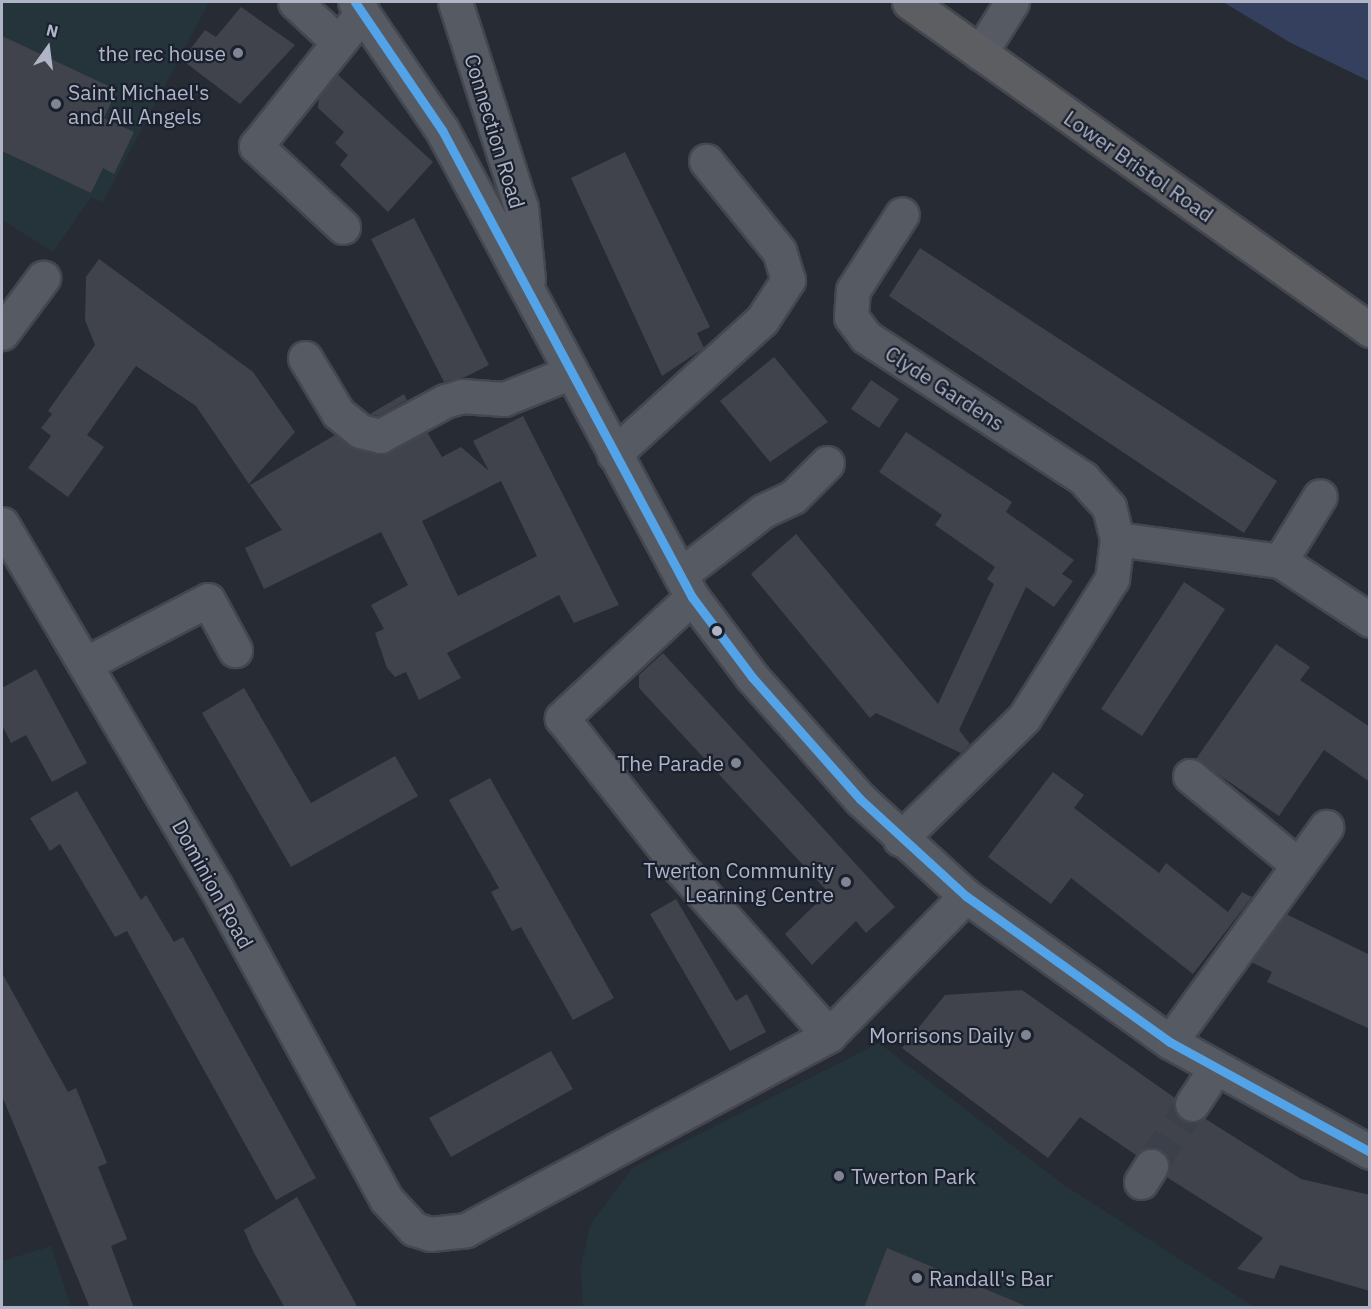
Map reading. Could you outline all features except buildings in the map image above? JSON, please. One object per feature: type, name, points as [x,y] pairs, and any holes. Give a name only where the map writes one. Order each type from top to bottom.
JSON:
[{"type":"highway","name":"Lower Bristol Road","points":[[909,2],[1370,330]]},
{"type":"street","points":[[295,2],[338,42]]},
{"type":"street","name":"Connection Road","points":[[455,2],[521,207],[530,299]]},
{"type":"street","points":[[980,53],[1012,2]]},
{"type":"street","points":[[343,227],[256,146],[338,42],[359,7],[442,130],[569,373],[686,586],[752,677],[900,840],[966,896],[1170,1042],[1215,1069],[1370,1152]]},
{"type":"street","points":[[614,454],[762,320],[788,280],[779,251],[706,161]]},
{"type":"street","name":"Clyde Gardens","points":[[900,840],[1024,718],[1112,579],[1117,538],[1109,507],[1083,478],[866,337],[851,317],[853,290],[902,214]]},
{"type":"street","points":[[2,333],[43,279]]},
{"type":"street","points":[[305,358],[338,413],[360,431],[380,436],[445,401],[462,396],[504,399],[569,373]]},
{"type":"street","points":[[827,463],[793,497],[763,511],[686,586],[562,718],[681,870],[829,1035],[966,896]]},
{"type":"street","points":[[1280,561],[1320,496]]},
{"type":"street","name":"Dominion Road","points":[[2,524],[87,663],[386,1199],[414,1229],[430,1234],[466,1230],[829,1035]]},
{"type":"street","points":[[1117,538],[1280,561],[1370,620]]},
{"type":"street","points":[[87,663],[208,600],[235,650]]},
{"type":"street","points":[[1190,776],[1298,865]]},
{"type":"street","points":[[1170,1042],[1326,827]]},
{"type":"street","points":[[1192,1104],[1215,1069]]},
{"type":"shaded area","name":"Saint Michael's and All Angels","points":[[2,2],[209,2],[103,202],[91,197],[53,252],[2,220]]},
{"type":"shaded area","name":"Twerton Park","points":[[879,1043],[1064,1185],[1254,1307],[583,1308],[581,1266],[590,1226],[632,1168]]},
{"type":"shaded area","points":[[51,1246],[71,1307],[2,1307],[2,1261]]},
{"type":"water","points":[[1223,2],[1369,2],[1369,81],[1291,43]]},
{"type":"tunnel","points":[[1151,1166],[1192,1104]]},
{"type":"transit line","points":[[355,2],[442,130],[692,597],[752,677],[860,799],[966,896],[1170,1042],[1370,1152]]},
{"type":"place","name":"the rec house","points":[[238,53]]},
{"type":"place","name":"Saint Michael's and All Angels","points":[[56,104]]},
{"type":"place","name":"The Parade","points":[[736,763]]},
{"type":"place","name":"Twerton Community Learning Centre","points":[[846,882]]},
{"type":"place","name":"Morrisons Daily","points":[[1026,1035]]},
{"type":"place","name":"Twerton Park","points":[[839,1176]]},
{"type":"place","name":"Randall's Bar","points":[[917,1278]]}]
